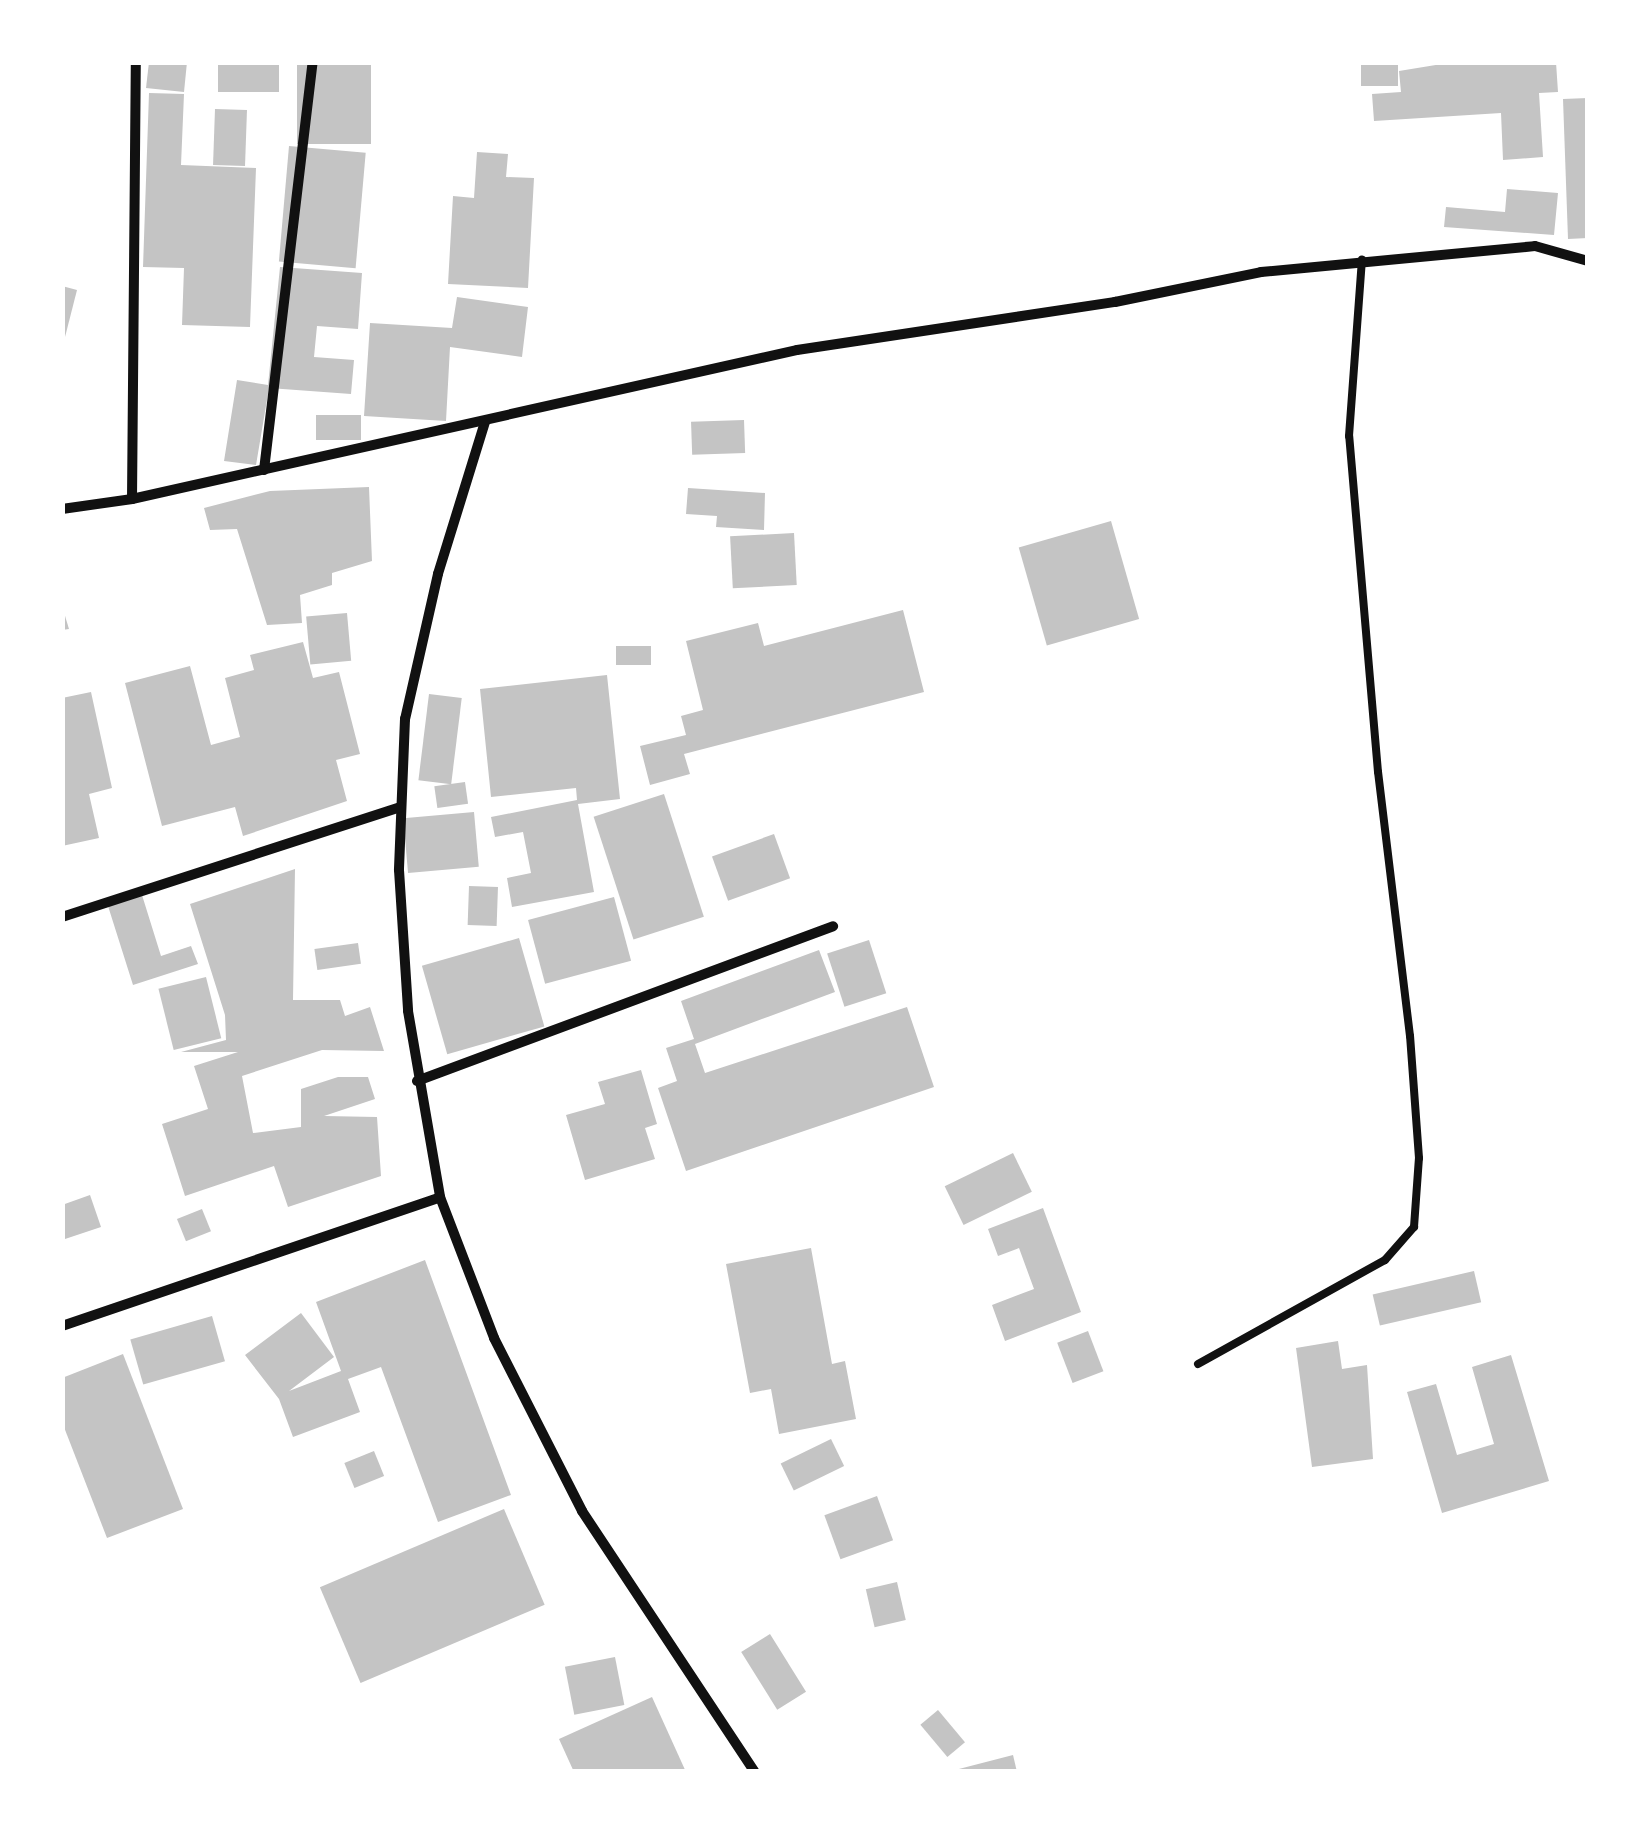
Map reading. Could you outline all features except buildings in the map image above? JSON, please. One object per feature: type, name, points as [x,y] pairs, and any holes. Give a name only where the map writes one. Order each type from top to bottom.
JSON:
[{"type":"street","points":[[132,499],[136,62]]},
{"type":"street","points":[[264,470],[313,62]]},
{"type":"street","points":[[62,508],[132,499],[797,350],[1362,259],[1535,246],[1588,260]]},
{"type":"street","points":[[485,422],[438,574],[406,718],[398,870],[417,1081],[440,1196],[494,1338],[582,1511],[756,1772]]},
{"type":"street","points":[[62,918],[402,806]]},
{"type":"street","points":[[417,1081],[833,926]]},
{"type":"street","points":[[62,1326],[440,1196]]},
{"type":"lane","points":[[1198,1364],[1385,1260],[1414,1228],[1418,1158],[1410,1036],[1378,772],[1348,436],[1362,259]]}]
